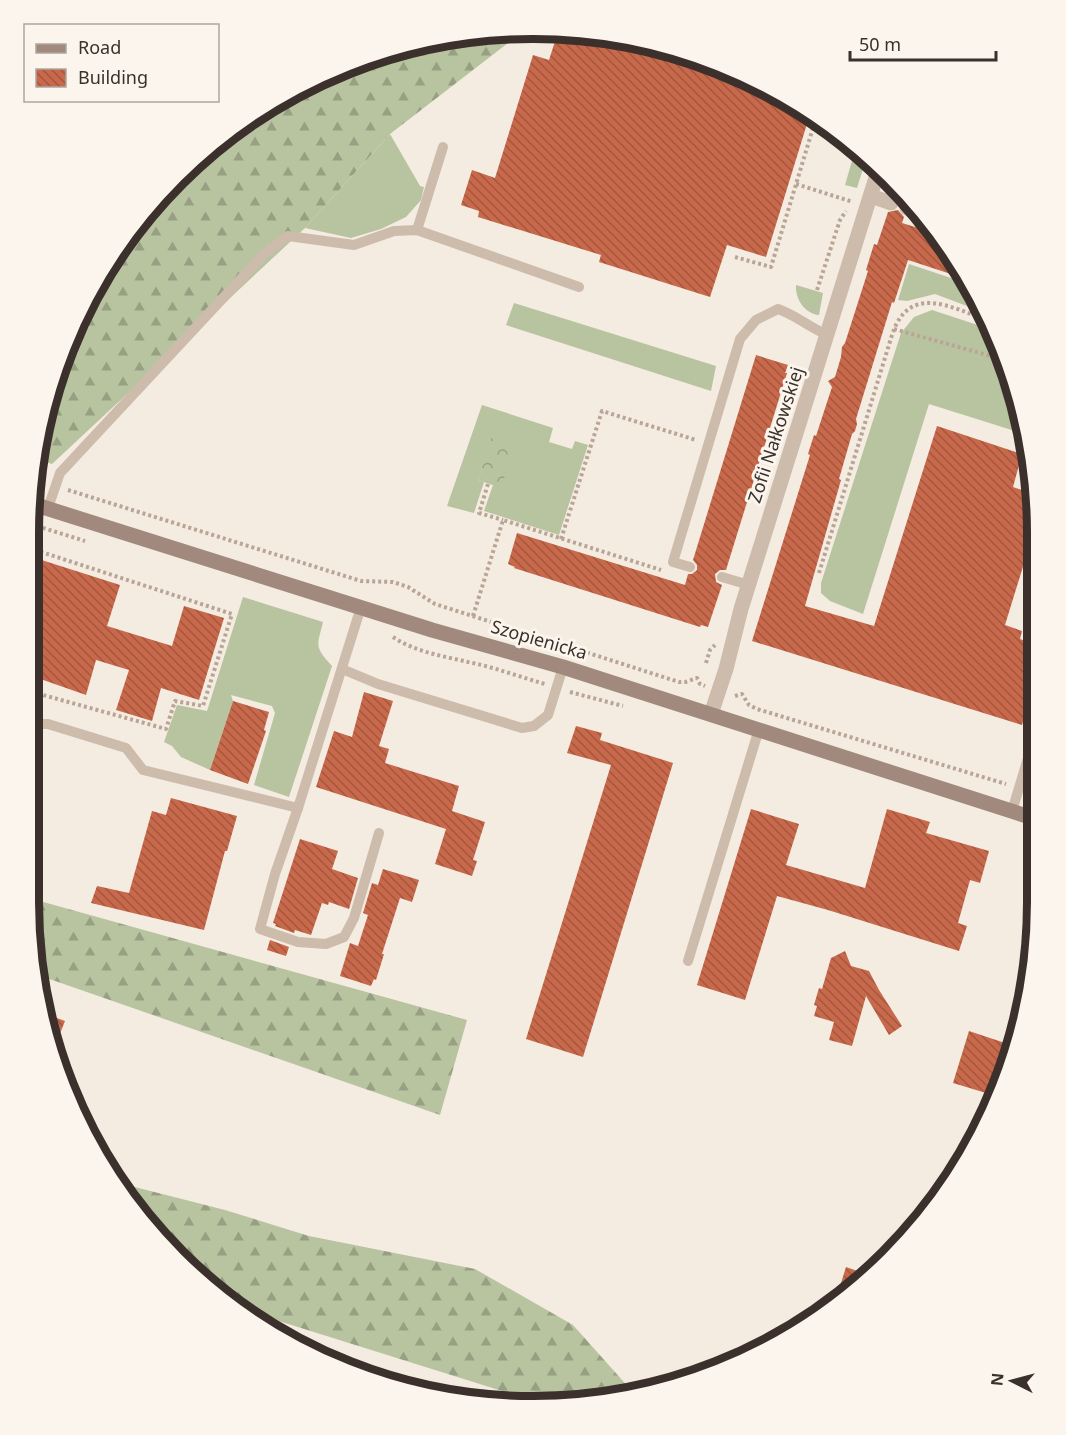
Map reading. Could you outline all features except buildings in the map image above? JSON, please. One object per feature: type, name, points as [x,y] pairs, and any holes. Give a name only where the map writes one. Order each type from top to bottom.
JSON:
[{"type":"street","name":"Zofii Nałkowskiej","points":[[711,714],[726,669],[748,585],[876,178]]},
{"type":"street","points":[[871,196],[891,203]]},
{"type":"street","name":"Szopienicka","points":[[40,506],[432,630],[563,667],[1027,816]]},
{"type":"lane","points":[[417,230],[443,147]]},
{"type":"lane","points":[[48,508],[60,473],[264,254],[288,236],[354,244],[394,231],[417,230],[579,287]]},
{"type":"lane","points":[[687,566],[673,562],[740,339],[756,320],[778,309],[796,315],[814,329],[828,334]]},
{"type":"lane","points":[[722,577],[748,585]]},
{"type":"lane","points":[[361,607],[275,874],[260,929],[298,942],[326,944],[344,937],[354,918],[379,833]]},
{"type":"lane","points":[[342,669],[378,684],[522,728],[534,726],[548,715],[563,667]]},
{"type":"lane","points":[[39,724],[48,724],[126,748],[143,770],[298,808]]},
{"type":"lane","points":[[688,961],[759,729]]},
{"type":"lane","points":[[1012,811],[1027,763]]},
{"type":"path","points":[[735,257],[771,267],[813,127]]},
{"type":"path","points":[[796,184],[853,202]]},
{"type":"path","points":[[819,573],[894,329],[900,316],[908,308],[923,302],[935,302],[977,316]]},
{"type":"path","points":[[894,329],[994,357]]},
{"type":"path","points":[[561,538],[602,411],[708,443]]},
{"type":"path","points":[[488,484],[479,513],[682,576],[687,566]]},
{"type":"path","points":[[56,486],[361,581],[393,582],[408,587],[435,604],[679,682],[697,678],[700,684]]},
{"type":"path","points":[[473,616],[503,520]]},
{"type":"path","points":[[39,527],[94,543]]},
{"type":"path","points":[[39,551],[232,614],[203,706],[175,701],[166,729],[39,694]]},
{"type":"path","points":[[384,634],[394,637],[402,644],[451,659],[626,707]]},
{"type":"path","points":[[736,696],[742,694],[749,705],[757,709],[1012,786]]},
{"type":"path","points":[[39,698],[43,695]]},
{"type":"green space","points":[[514,40],[390,134],[305,228],[52,464],[44,462],[56,405],[65,374],[90,315],[105,286],[141,232],[162,207],[207,162],[232,141],[286,105],[374,65],[437,48]]},
{"type":"green space","points":[[390,134],[420,186],[424,187],[421,200],[406,217],[381,229],[351,238],[305,228]]},
{"type":"green space","points":[[853,157],[864,167],[857,188],[845,185]]},
{"type":"green space","points":[[909,264],[957,280],[972,308],[935,294],[907,301],[898,300]]},
{"type":"green space","points":[[796,285],[823,293],[819,315],[805,309],[797,295]]},
{"type":"green space","points":[[514,303],[716,366],[711,391],[506,325]]},
{"type":"green space","points":[[932,310],[981,326],[1001,374],[1017,432],[929,404],[863,614],[830,601],[821,593],[821,583],[901,333],[914,317]]},
{"type":"green space","points":[[482,405],[553,428],[549,442],[572,449],[575,441],[588,445],[559,535],[484,511],[493,485],[501,487],[492,438],[478,480],[484,482],[474,513],[447,506]]},
{"type":"green space","points":[[491,438],[515,445],[501,488],[478,480]]},
{"type":"green space","points":[[243,597],[323,622],[318,646],[332,666],[289,797],[254,785],[275,713],[272,706],[231,695],[233,701],[210,770],[181,757],[172,746],[164,742],[177,705],[207,711]]},
{"type":"green space","points":[[39,901],[467,1020],[440,1115],[45,977]]},
{"type":"green space","points":[[129,1185],[225,1210],[309,1236],[475,1269],[573,1325],[628,1387],[565,1395],[533,1396],[507,1395],[502,1391],[264,1316],[232,1294],[184,1251],[162,1228]]}]
